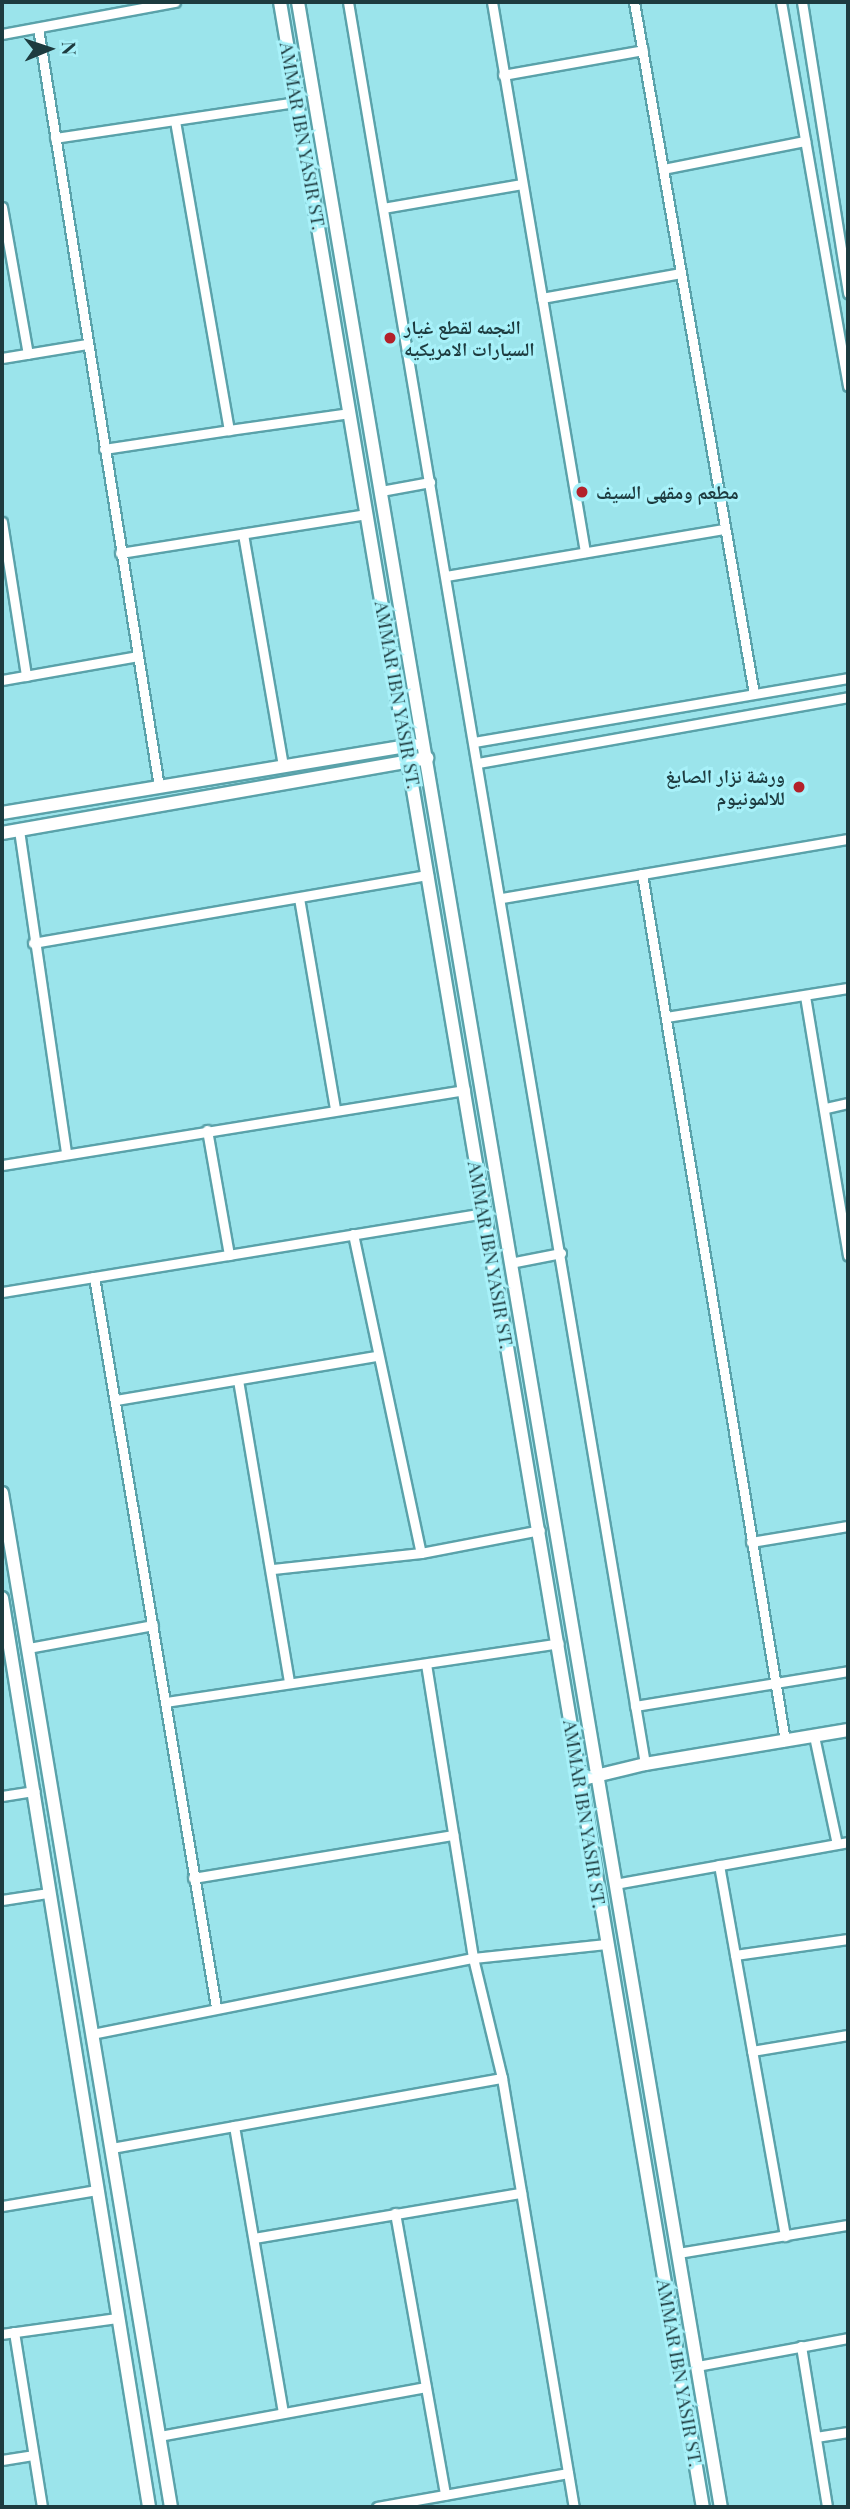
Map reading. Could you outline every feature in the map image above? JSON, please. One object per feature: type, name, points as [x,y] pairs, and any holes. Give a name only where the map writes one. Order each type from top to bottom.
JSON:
[{"type":"street","points":[[2,34],[175,2]]},
{"type":"street","name":"AMMAR IBN YASIR ST.","points":[[280,2],[465,1090],[482,1213],[540,1530],[579,1780],[703,2507]]},
{"type":"street","name":"AMMAR IBN YASIR ST.","points":[[298,2],[722,2507]]},
{"type":"street","points":[[348,2],[502,898],[645,1764]]},
{"type":"street","points":[[492,2],[585,552]]},
{"type":"street","points":[[634,2],[754,694]]},
{"type":"street","points":[[781,2],[838,322],[845,342],[848,386]]},
{"type":"street","points":[[802,2],[848,293]]},
{"type":"street","points":[[38,28],[159,787]]},
{"type":"street","points":[[503,75],[643,50]]},
{"type":"street","points":[[55,138],[297,103]]},
{"type":"street","points":[[175,121],[229,430]]},
{"type":"street","points":[[663,169],[805,141]]},
{"type":"street","points":[[383,208],[522,184]]},
{"type":"street","points":[[2,206],[28,354]]},
{"type":"street","points":[[542,298],[681,273]]},
{"type":"street","points":[[838,322],[848,320]]},
{"type":"street","points":[[2,358],[87,344]]},
{"type":"street","points":[[104,449],[350,413]]},
{"type":"street","points":[[381,491],[430,482]]},
{"type":"street","points":[[120,553],[367,514]]},
{"type":"street","points":[[2,522],[5,569],[26,676]]},
{"type":"street","points":[[446,576],[725,529]]},
{"type":"street","points":[[243,534],[283,766]]},
{"type":"street","points":[[2,680],[138,656]]},
{"type":"street","points":[[474,742],[848,678]]},
{"type":"street","points":[[478,763],[848,697]]},
{"type":"street","points":[[2,813],[424,743]]},
{"type":"street","points":[[2,833],[427,758]]},
{"type":"street","points":[[19,830],[33,943],[66,1154]]},
{"type":"street","points":[[502,898],[848,839]]},
{"type":"street","points":[[642,874],[785,1741]]},
{"type":"street","points":[[33,943],[428,875]]},
{"type":"street","points":[[299,898],[335,1109]]},
{"type":"street","points":[[666,1017],[848,988]]},
{"type":"street","points":[[805,996],[826,1108],[848,1255]]},
{"type":"street","points":[[2,1165],[465,1090]]},
{"type":"street","points":[[826,1108],[848,1103]]},
{"type":"street","points":[[207,1130],[229,1255]]},
{"type":"street","points":[[2,1292],[482,1213]]},
{"type":"street","points":[[353,1234],[421,1553]]},
{"type":"street","points":[[510,1262],[561,1253]]},
{"type":"street","points":[[94,1277],[216,2007]]},
{"type":"street","points":[[116,1400],[377,1356]]},
{"type":"street","points":[[238,1380],[289,1681]]},
{"type":"street","points":[[2,1493],[7,1554],[28,1648],[171,2507]]},
{"type":"street","points":[[751,1542],[848,1526]]},
{"type":"street","points":[[272,1569],[421,1553],[540,1530]]},
{"type":"street","points":[[2,1598],[149,2507]]},
{"type":"street","points":[[28,1648],[153,1625]]},
{"type":"street","points":[[166,1702],[289,1681],[426,1664],[559,1643]]},
{"type":"street","points":[[426,1664],[473,1958],[502,2078],[574,2507]]},
{"type":"street","points":[[635,1706],[848,1671]]},
{"type":"street","points":[[579,1780],[645,1764],[848,1730]]},
{"type":"street","points":[[814,1736],[837,1844]]},
{"type":"street","points":[[2,1796],[35,1791]]},
{"type":"street","points":[[193,1878],[453,1835]]},
{"type":"street","points":[[615,1884],[848,1842]]},
{"type":"street","points":[[719,1865],[785,2236]]},
{"type":"street","points":[[2,1900],[48,1893]]},
{"type":"street","points":[[735,1955],[848,1939]]},
{"type":"street","points":[[92,2034],[216,2007],[473,1958],[607,1944]]},
{"type":"street","points":[[752,2051],[848,2035]]},
{"type":"street","points":[[112,2148],[502,2078]]},
{"type":"street","points":[[234,2126],[284,2413]]},
{"type":"street","points":[[2,2206],[97,2190]]},
{"type":"street","points":[[254,2238],[521,2193]]},
{"type":"street","points":[[396,2213],[445,2495]]},
{"type":"street","points":[[678,2253],[848,2225]]},
{"type":"street","points":[[2,2334],[118,2318]]},
{"type":"street","points":[[14,2332],[42,2507]]},
{"type":"street","points":[[697,2366],[848,2338]]},
{"type":"street","points":[[801,2346],[827,2507]]},
{"type":"street","points":[[159,2436],[426,2387]]},
{"type":"street","points":[[816,2437],[848,2432]]},
{"type":"street","points":[[2,2460],[33,2455]]},
{"type":"street","points":[[377,2507],[568,2473]]},
{"type":"place","name":"النجمه لقطع غيار السيارات الامريكيه","points":[[390,338]]},
{"type":"place","name":"مطعم ومقهى السيف","points":[[582,492]]},
{"type":"place","name":"ورشة نزار الصايغ للالمونيوم","points":[[799,787]]}]
